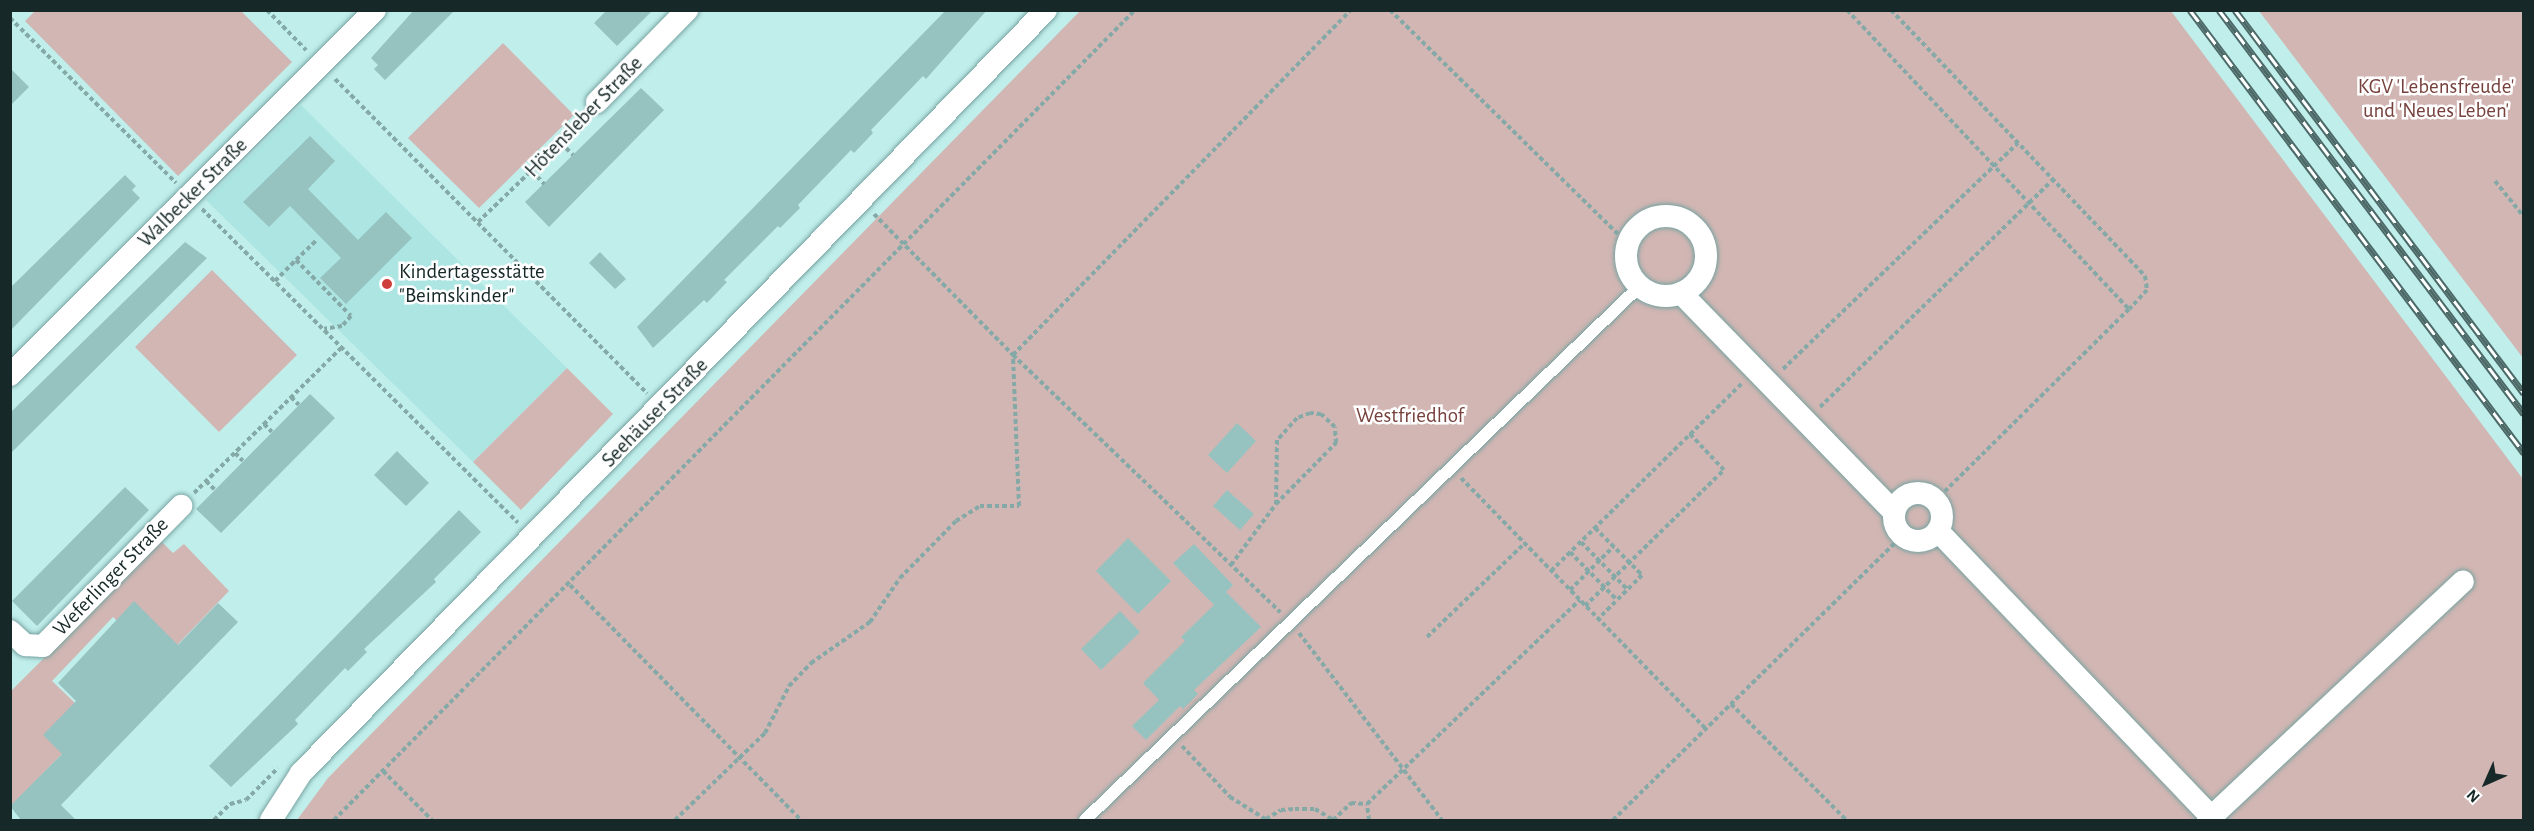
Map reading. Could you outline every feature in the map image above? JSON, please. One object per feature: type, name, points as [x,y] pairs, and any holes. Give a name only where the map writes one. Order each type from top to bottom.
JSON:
[{"type":"street","name":"Walbecker Straße","points":[[10,375],[375,10]]},
{"type":"street","name":"Hötensleber Straße","points":[[597,102],[687,10]]},
{"type":"street","name":"Seehäuser Straße","points":[[271,820],[301,773],[1046,10]]},
{"type":"street","points":[[1671,216],[1695,229],[1706,253],[1704,267],[1692,285],[1681,293],[1666,296],[1640,286],[1628,270],[1627,243],[1639,225],[1652,218],[1671,216]]},
{"type":"street","points":[[1681,293],[1760,378],[1894,512],[1897,529],[1903,535],[1920,541],[1938,531],[1942,514],[1936,500],[1917,492],[1906,495],[1894,512]]},
{"type":"street","name":"Weferlinger Straße","points":[[10,631],[25,645],[43,646],[181,506]]},
{"type":"street","points":[[1938,531],[2211,820],[2463,581]]},
{"type":"lane","points":[[1085,820],[1640,286]]},
{"type":"path","points":[[267,10],[312,57]]},
{"type":"path","points":[[334,820],[570,585],[902,242],[1135,10]]},
{"type":"path","points":[[675,820],[765,733],[789,686],[811,663],[852,637],[881,611],[900,578],[956,521],[980,506],[1019,506],[1013,355],[1351,10]]},
{"type":"path","points":[[1390,10],[1627,243]]},
{"type":"path","points":[[1847,10],[2129,309]]},
{"type":"path","points":[[1890,10],[2148,280],[2147,290],[2129,309],[1936,500]]},
{"type":"path","points":[[12,22],[181,188]]},
{"type":"path","points":[[345,89],[645,391]]},
{"type":"path","name":"Hötensleber Straße","points":[[478,222],[561,143],[597,102]]},
{"type":"path","points":[[561,143],[573,155]]},
{"type":"path","points":[[1551,571],[1690,434],[1760,378],[2018,143]]},
{"type":"path","points":[[532,171],[544,184]]},
{"type":"path","points":[[1804,422],[2053,180]]},
{"type":"path","points":[[2494,181],[2523,217]]},
{"type":"path","points":[[197,203],[516,522]]},
{"type":"path","points":[[890,229],[1013,355],[1292,623],[1442,820]]},
{"type":"path","points":[[275,281],[316,240]]},
{"type":"path","points":[[296,260],[351,316],[342,326],[323,329]]},
{"type":"path","points":[[181,506],[342,348]]},
{"type":"path","points":[[291,397],[299,405]]},
{"type":"path","points":[[1231,565],[1276,504],[1336,443],[1335,427],[1321,414],[1300,416],[1277,440],[1276,504]]},
{"type":"path","points":[[264,424],[272,432]]},
{"type":"path","points":[[1585,606],[1724,470],[1690,434]]},
{"type":"path","points":[[235,453],[243,461]]},
{"type":"path","points":[[1452,469],[1706,729]]},
{"type":"path","points":[[206,481],[214,490]]},
{"type":"path","points":[[1595,528],[1642,576],[1598,619]]},
{"type":"path","points":[[1613,820],[1903,535]]},
{"type":"path","points":[[1581,542],[1628,590]]},
{"type":"path","points":[[1427,637],[1525,543]]},
{"type":"path","points":[[1570,590],[1613,547]]},
{"type":"path","points":[[1570,552],[1617,600]]},
{"type":"path","points":[[570,585],[801,820]]},
{"type":"path","points":[[1367,804],[1580,600]]},
{"type":"path","points":[[1731,704],[1846,820]]},
{"type":"path","points":[[1173,737],[1230,797],[1266,820],[1281,810],[1295,808],[1315,809],[1333,820],[1351,802],[1367,804]]},
{"type":"path","points":[[383,771],[432,820]]},
{"type":"path","points":[[214,820],[230,804],[246,800]]},
{"type":"path","points":[[1367,804],[1370,820]]},
{"type":"shaded area","name":"Kindertagesstätte \"Beimskinder\"","points":[[301,105],[567,368],[473,462],[206,200]]},
{"type":"green space","points":[[35,11],[241,11],[292,62],[178,176],[25,21]]},
{"type":"green space","name":"Westfriedhof","points":[[1080,11],[2171,11],[2523,479],[2523,820],[297,820],[328,778]]},
{"type":"green space","name":"KGV 'Lebensfreude' und 'Neues Leben'","points":[[2259,11],[2523,11],[2523,358]]},
{"type":"green space","points":[[503,43],[574,115],[479,208],[408,138]]},
{"type":"green space","points":[[212,270],[297,355],[219,432],[135,347]]},
{"type":"green space","points":[[567,368],[613,414],[521,510],[473,462]]},
{"type":"green space","points":[[161,541],[173,553],[184,544],[229,591],[161,662],[113,617],[52,681],[75,703],[62,754],[11,806],[11,691]]},
{"type":"building","points":[[414,10],[455,10],[385,80],[374,69],[378,65],[371,58]]},
{"type":"building","points":[[607,10],[653,10],[617,46],[594,23]]},
{"type":"building","points":[[946,10],[987,10],[926,79],[923,76],[871,130],[873,133],[854,153],[851,150],[798,205],[800,208],[780,228],[778,226],[724,280],[727,282],[707,303],[704,300],[653,348],[637,327]]},
{"type":"building","points":[[10,68],[29,87],[10,106]]},
{"type":"building","points":[[641,88],[664,110],[549,227],[525,202]]},
{"type":"building","points":[[310,136],[335,161],[308,189],[358,240],[386,212],[412,238],[346,304],[320,278],[341,258],[290,206],[269,227],[243,202]]},
{"type":"building","points":[[125,175],[136,186],[132,190],[140,198],[10,331],[10,288]]},
{"type":"building","points":[[185,242],[207,258],[10,454],[10,413]]},
{"type":"building","points":[[600,252],[626,279],[615,289],[589,263]]},
{"type":"building","points":[[310,394],[335,418],[221,533],[196,509]]},
{"type":"building","points":[[1237,423],[1256,441],[1227,473],[1208,455]]},
{"type":"building","points":[[397,451],[429,483],[406,506],[374,475]]},
{"type":"building","points":[[125,487],[149,510],[37,626],[12,601]]},
{"type":"building","points":[[1227,490],[1254,514],[1240,530],[1213,506]]},
{"type":"building","points":[[459,510],[481,532],[434,579],[436,582],[364,649],[367,652],[348,671],[345,668],[295,720],[298,724],[231,787],[209,766]]},
{"type":"building","points":[[1128,538],[1171,581],[1138,614],[1096,571]]},
{"type":"building","points":[[1194,544],[1233,585],[1226,592],[1261,627],[1194,690],[1198,694],[1183,709],[1180,706],[1146,740],[1132,726],[1159,700],[1143,683],[1185,641],[1181,637],[1214,605],[1173,563]]},
{"type":"building","points":[[134,601],[178,645],[218,603],[238,622],[61,805],[76,820],[21,820],[10,806],[62,754],[43,735],[76,701],[58,683]]},
{"type":"building","points":[[1120,611],[1140,632],[1101,670],[1081,649]]},
{"type":"railway","points":[[2190,10],[2524,453]]},
{"type":"railway","points":[[2219,10],[2524,414]]},
{"type":"railway","points":[[2235,10],[2524,393]]},
{"type":"place","name":"Kindertagesstätte \"Beimskinder\"","points":[[387,284]]}]
